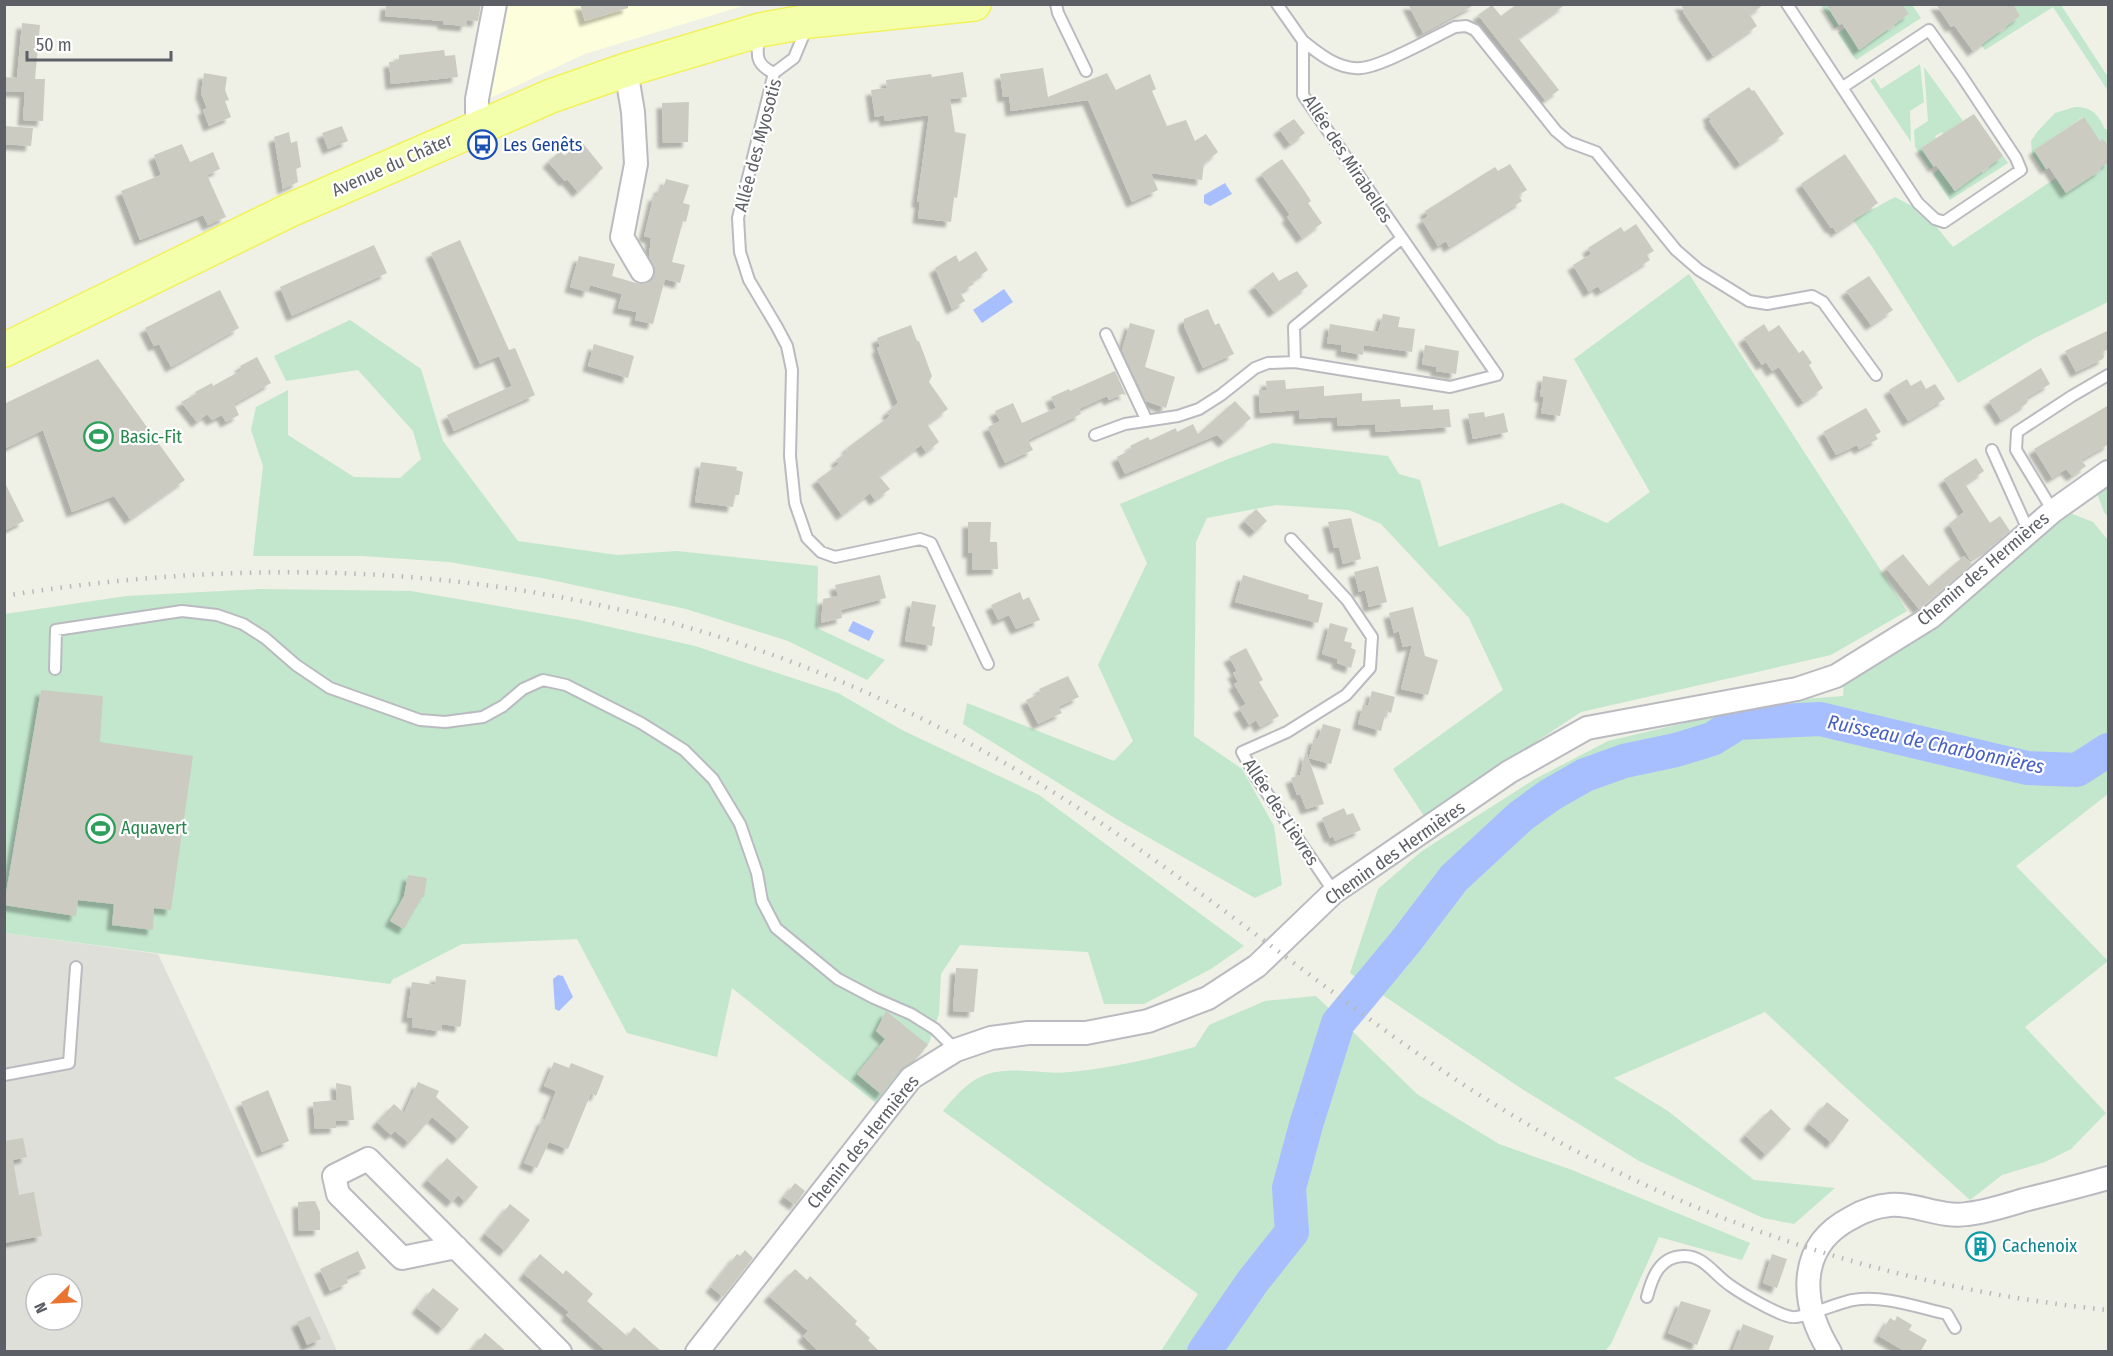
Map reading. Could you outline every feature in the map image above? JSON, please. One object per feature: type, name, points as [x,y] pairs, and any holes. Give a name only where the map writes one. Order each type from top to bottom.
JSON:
[{"type":"main road","name":"Avenue du Châter","points":[[4,350],[288,211],[551,96],[626,70],[759,30],[809,21],[974,4]]},
{"type":"street","points":[[477,128],[477,99],[495,4]]},
{"type":"street","points":[[626,70],[633,112],[636,164],[622,237],[642,271]]},
{"type":"street","name":"Chemin des Hermières","points":[[698,1351],[911,1078],[956,1050],[991,1038],[1028,1033],[1086,1033],[1148,1021],[1208,998],[1257,966],[1334,892],[1509,772],[1587,728],[1797,689],[1836,676],[1931,617],[2053,511],[2109,472]]},
{"type":"street","points":[[456,1247],[402,1258],[338,1194],[334,1176],[369,1159],[560,1352]]},
{"type":"street","points":[[1830,1352],[1817,1329],[1811,1312],[1809,1275],[1820,1243],[1839,1224],[1863,1211],[1899,1205],[1944,1214],[1964,1215],[1982,1212],[2109,1178]]},
{"type":"lane","points":[[1056,4],[1086,71]]},
{"type":"lane","points":[[1277,4],[1303,41],[1323,57],[1342,65],[1360,68],[1377,64],[1455,27],[1466,26],[1475,30],[1556,131],[1569,142],[1596,152],[1676,250],[1699,270],[1749,302],[1767,304],[1812,296],[1822,302],[1876,375]]},
{"type":"lane","points":[[1787,4],[1918,203],[1935,219],[1944,222],[2021,170],[2016,158],[1929,30],[1843,87]]},
{"type":"lane","name":"Allée des Myosotis","points":[[809,21],[794,58],[774,73],[738,218],[740,252],[749,280],[787,346],[792,370],[790,456],[795,503],[807,538],[821,552],[835,557],[920,538],[931,543],[988,664]]},
{"type":"lane","points":[[759,30],[757,56],[764,69],[774,73]]},
{"type":"lane","name":"Allée des Mirabelles","points":[[1095,435],[1125,424],[1178,416],[1199,409],[1255,368],[1268,363],[1295,362],[1450,387],[1497,375],[1303,96],[1303,41]]},
{"type":"lane","name":"Allée des Mirabelles","points":[[1295,362],[1294,327],[1401,239]]},
{"type":"lane","points":[[1106,334],[1147,421]]},
{"type":"lane","points":[[2053,511],[2016,450],[2017,432],[2109,375]]},
{"type":"lane","points":[[1992,450],[2029,532]]},
{"type":"lane","name":"Allée des Lièvres","points":[[1291,539],[1347,600],[1372,637],[1370,668],[1346,695],[1287,732],[1242,752],[1256,777],[1334,892]]},
{"type":"lane","points":[[55,669],[56,630],[182,611],[218,615],[243,624],[330,688],[420,720],[445,722],[483,717],[503,706],[523,689],[543,681],[566,685],[641,723],[684,750],[713,778],[740,824],[757,873],[762,900],[776,927],[838,979],[911,1014],[935,1029],[956,1050]]},
{"type":"lane","points":[[4,1075],[69,1063],[76,967]]},
{"type":"lane","points":[[1647,1297],[1653,1278],[1663,1264],[1670,1258],[1689,1256],[1698,1258],[1740,1292],[1790,1317],[1851,1300],[1877,1297],[1947,1314],[1954,1328]]},
{"type":"shaded area","points":[[505,5],[746,5],[585,54],[486,100]]},
{"type":"shaded area","points":[[1821,5],[1829,5],[1827,6],[1839,25],[1835,28]]},
{"type":"shaded area","points":[[1902,5],[1912,5],[1921,18],[1856,60],[1838,33],[1845,28],[1860,49],[1886,29],[1888,31],[1895,27],[1894,24],[1908,15]]},
{"type":"shaded area","points":[[2013,5],[2061,5],[2108,77],[2108,91],[2053,7],[1985,50],[1980,43],[1998,31],[2000,33],[2020,16]]},
{"type":"shaded area","points":[[1920,64],[1924,102],[1910,111],[1911,142],[1870,81],[1874,78],[1881,89]]},
{"type":"shaded area","points":[[1924,67],[1963,121],[1943,134],[1942,132],[1935,136],[1936,138],[1921,148],[1934,167],[1930,169],[1915,147],[1914,130],[1928,121]]},
{"type":"shaded area","points":[[2075,107],[2086,108],[2097,115],[2105,129],[2108,129],[2108,147],[2100,141],[2083,117],[2034,150],[2046,169],[2043,171],[2032,154],[2031,141],[2055,113]]},
{"type":"shaded area","points":[[2003,156],[2008,163],[1950,200],[1933,174],[1939,169],[1955,191],[1962,186],[1961,184],[1981,171],[1983,173],[1989,168],[1988,166]]},
{"type":"shaded area","points":[[2108,162],[2108,302],[2035,338],[1958,383],[1853,220],[1895,197],[1925,213],[1953,247],[2056,178],[2065,191]]},
{"type":"shaded area","points":[[1689,274],[1907,611],[1831,655],[1581,712],[1424,816],[1393,769],[1503,690],[1469,618],[1381,524],[1349,510],[1276,505],[1207,518],[1196,542],[1194,736],[1242,769],[1274,826],[1282,885],[1255,898],[1123,823],[963,724],[967,703],[1114,761],[1133,741],[1098,665],[1147,563],[1120,504],[1228,459],[1273,443],[1388,456],[1399,474],[1420,480],[1439,547],[1562,503],[1607,523],[1650,492],[1574,359]]},
{"type":"shaded area","points":[[350,320],[421,369],[443,441],[518,541],[617,555],[677,551],[818,566],[817,628],[885,660],[867,680],[788,641],[686,609],[542,578],[449,562],[362,556],[253,556],[263,466],[251,430],[256,407],[288,390],[288,435],[354,477],[400,478],[421,459],[413,431],[358,370],[286,381],[274,356]]},
{"type":"shaded area","points":[[2108,484],[2108,517],[2096,491]]},
{"type":"shaded area","points":[[2070,513],[2093,522],[2108,540],[2108,794],[2016,866],[2108,961],[2025,1027],[2106,1113],[2071,1149],[2045,1162],[2002,1175],[1970,1200],[1765,1012],[1614,1078],[1668,1111],[1754,1180],[1835,1188],[1794,1224],[1763,1218],[1639,1161],[1522,1089],[1350,973],[1378,889],[1422,851],[1535,779],[1608,741],[1778,701],[1843,696],[1844,682],[1951,615]]},
{"type":"shaded area","points":[[259,589],[411,591],[579,620],[695,646],[838,693],[902,730],[1039,795],[1244,946],[1211,969],[1144,1004],[1104,1004],[1088,952],[960,945],[941,974],[939,1014],[929,1043],[877,1104],[732,988],[717,1057],[627,1033],[577,939],[462,944],[394,979],[395,976],[390,984],[5,933],[5,614],[126,596]]},
{"type":"shaded area","points":[[5,933],[158,954],[337,1351],[5,1352]]},
{"type":"shaded area","points":[[1316,996],[1417,1094],[1499,1144],[1572,1170],[1750,1243],[1742,1260],[1659,1237],[1611,1344],[1605,1351],[1161,1351],[1198,1294],[943,1111],[968,1084],[988,1074],[1008,1071],[1070,1072],[1149,1059],[1195,1047],[1209,1025],[1265,1001]]},
{"type":"water","points":[[1225,183],[1232,194],[1210,206],[1204,203],[1204,195]]},
{"type":"water","points":[[1004,289],[1013,302],[982,323],[973,310]]},
{"type":"water","points":[[853,621],[874,631],[869,641],[848,631]]},
{"type":"water","points":[[558,975],[563,976],[573,997],[559,1011],[555,1009],[553,979]]},
{"type":"building","points":[[386,4],[481,4],[478,21],[467,20],[466,26],[443,24],[443,21],[385,16]]},
{"type":"building","points":[[580,4],[628,4],[628,8],[585,21]]},
{"type":"building","points":[[1408,4],[1476,4],[1423,33]]},
{"type":"building","points":[[1517,4],[1566,4],[1518,38],[1559,90],[1545,100],[1478,15],[1492,5],[1501,16]]},
{"type":"building","points":[[1680,4],[1764,4],[1750,15],[1757,26],[1713,56]]},
{"type":"building","points":[[1826,4],[1902,4],[1909,14],[1859,50],[1842,23],[1839,25]]},
{"type":"building","points":[[1936,4],[2013,4],[2020,16],[1973,51],[1954,25],[1951,27]]},
{"type":"building","points":[[22,23],[40,25],[35,79],[45,79],[43,121],[23,120],[25,92],[4,91],[4,77],[17,78]]},
{"type":"building","points":[[444,50],[445,56],[455,55],[458,77],[391,84],[389,62],[399,61],[399,55]]},
{"type":"building","points":[[1043,68],[1048,97],[1107,73],[1116,90],[1150,74],[1156,89],[1152,91],[1167,126],[1186,120],[1195,141],[1206,134],[1218,152],[1204,163],[1202,180],[1151,173],[1158,190],[1132,202],[1088,100],[1011,111],[1009,96],[1003,97],[1000,74]]},
{"type":"building","points":[[963,72],[967,97],[950,99],[955,132],[966,134],[957,198],[954,197],[951,222],[918,218],[920,202],[917,202],[929,115],[885,121],[884,115],[875,117],[871,90],[887,88],[886,80]]},
{"type":"building","points":[[204,73],[227,77],[225,90],[229,100],[225,101],[231,117],[209,126],[203,110],[207,108],[201,93]]},
{"type":"building","points":[[1749,87],[1752,91],[1754,90],[1784,134],[1740,164],[1709,121],[1711,120],[1708,115]]},
{"type":"building","points":[[689,102],[688,142],[663,143],[662,103]]},
{"type":"building","points":[[1974,114],[2003,156],[1955,191],[1921,148]]},
{"type":"building","points":[[2084,117],[2100,141],[2103,139],[2109,147],[2109,162],[2100,168],[2101,170],[2066,193],[2049,167],[2046,169],[2034,150]]},
{"type":"building","points":[[1294,119],[1305,133],[1290,144],[1279,129]]},
{"type":"building","points":[[4,126],[33,128],[31,146],[4,144]]},
{"type":"building","points":[[342,126],[348,141],[328,149],[322,133]]},
{"type":"building","points":[[289,132],[291,143],[297,141],[301,167],[296,169],[298,182],[283,189],[274,137]]},
{"type":"building","points":[[581,141],[603,168],[578,192],[548,162],[560,151],[565,156]]},
{"type":"building","points":[[182,144],[190,162],[213,152],[220,169],[207,175],[226,217],[208,225],[203,215],[140,240],[121,191],[161,175],[154,155]]},
{"type":"building","points":[[1845,154],[1878,203],[1836,232],[1801,184]]},
{"type":"building","points":[[1282,159],[1311,201],[1308,203],[1322,223],[1302,238],[1287,217],[1290,215],[1261,174]]},
{"type":"building","points":[[1510,164],[1527,190],[1518,195],[1522,201],[1449,247],[1446,241],[1438,246],[1422,220],[1428,216],[1425,211],[1495,167],[1498,171]]},
{"type":"building","points":[[666,179],[689,185],[683,203],[690,205],[686,222],[683,221],[672,262],[685,265],[680,283],[665,279],[653,324],[635,320],[637,312],[618,308],[622,294],[590,285],[588,292],[570,287],[579,256],[615,264],[612,276],[642,284],[648,283],[653,278],[655,270],[649,257],[651,238],[644,236],[654,195],[657,196],[660,187],[663,188]]},
{"type":"building","points":[[1636,224],[1654,251],[1647,255],[1650,260],[1601,291],[1598,286],[1589,292],[1573,265],[1591,254],[1588,248],[1621,227],[1624,232]]},
{"type":"building","points":[[460,240],[509,350],[515,348],[535,395],[454,431],[447,415],[512,386],[499,356],[480,364],[431,253]]},
{"type":"building","points":[[374,245],[387,273],[292,316],[280,287]]},
{"type":"building","points":[[976,251],[988,270],[972,281],[974,284],[960,292],[965,301],[952,309],[935,268],[956,255],[959,262]]},
{"type":"building","points":[[1297,271],[1308,286],[1274,312],[1254,286],[1273,272],[1279,281]]},
{"type":"building","points":[[1869,276],[1893,310],[1871,325],[1846,291]]},
{"type":"building","points":[[220,290],[239,328],[171,367],[159,344],[154,346],[145,328]]},
{"type":"building","points":[[1208,309],[1215,325],[1219,323],[1234,354],[1203,368],[1184,326],[1184,319]]},
{"type":"building","points":[[1383,314],[1400,317],[1398,327],[1415,329],[1412,352],[1364,345],[1363,355],[1341,351],[1342,345],[1327,343],[1330,324],[1378,332]]},
{"type":"building","points":[[1130,323],[1155,330],[1145,367],[1175,377],[1166,408],[1146,401],[1122,350]]},
{"type":"building","points":[[1764,324],[1769,332],[1779,325],[1799,353],[1803,350],[1812,363],[1809,365],[1823,388],[1803,402],[1779,367],[1772,371],[1766,362],[1762,365],[1744,338]]},
{"type":"building","points":[[911,325],[932,376],[929,382],[948,409],[927,424],[939,442],[926,452],[921,445],[879,476],[890,489],[875,500],[870,493],[842,515],[817,480],[839,464],[836,460],[848,451],[847,448],[890,416],[887,412],[898,403],[877,348],[880,347],[877,338]]},
{"type":"building","points":[[2109,330],[2109,349],[2102,352],[2103,359],[2076,372],[2065,351]]},
{"type":"building","points":[[594,344],[634,356],[628,378],[588,366]]},
{"type":"building","points":[[1425,345],[1459,351],[1456,374],[1436,371],[1436,367],[1422,364]]},
{"type":"building","points":[[257,357],[271,383],[234,404],[239,415],[226,422],[222,415],[212,420],[207,414],[197,422],[181,402],[212,383],[213,386],[242,370],[240,366]]},
{"type":"building","name":"Basic-Fit","points":[[98,359],[185,480],[130,519],[114,496],[72,512],[43,430],[4,449],[4,404]]},
{"type":"building","points":[[2041,368],[2050,384],[2026,398],[2028,401],[2026,404],[2001,420],[1989,401]]},
{"type":"building","points":[[1115,371],[1126,395],[1122,394],[1109,400],[1107,396],[1079,409],[1081,414],[1028,440],[1033,450],[1005,463],[988,427],[1000,421],[995,411],[1013,403],[1022,423],[1056,408],[1051,397]]},
{"type":"building","points":[[1543,376],[1567,380],[1560,416],[1541,413],[1544,397],[1540,396]]},
{"type":"building","points":[[1907,379],[1911,386],[1921,380],[1926,389],[1935,384],[1945,399],[1908,421],[1889,390]]},
{"type":"building","points":[[1285,380],[1286,389],[1324,386],[1324,396],[1362,393],[1362,401],[1400,399],[1401,407],[1433,405],[1433,410],[1449,409],[1451,427],[1376,432],[1375,424],[1338,426],[1337,417],[1299,419],[1299,410],[1260,413],[1259,390],[1267,390],[1266,381]]},
{"type":"building","points":[[1235,401],[1251,418],[1224,442],[1217,435],[1125,474],[1117,457],[1132,449],[1130,446],[1148,437],[1150,440],[1176,428],[1177,432],[1193,424],[1198,434]]},
{"type":"building","points":[[2109,405],[2109,444],[2081,460],[2086,466],[2072,476],[2066,469],[2052,478],[2034,449]]},
{"type":"building","points":[[1866,408],[1881,432],[1875,435],[1878,439],[1859,449],[1857,445],[1836,455],[1823,432]]},
{"type":"building","points":[[1484,412],[1485,417],[1504,413],[1508,432],[1473,439],[1468,414]]},
{"type":"building","points":[[1976,458],[1984,471],[1965,484],[1990,523],[2000,516],[2010,531],[1970,560],[1949,524],[1964,512],[1944,479]]},
{"type":"building","points":[[701,462],[737,467],[736,470],[743,472],[739,495],[735,495],[733,507],[695,502]]},
{"type":"building","points":[[4,481],[24,521],[4,531]]},
{"type":"building","points":[[1256,509],[1267,521],[1255,532],[1244,521]]},
{"type":"building","points":[[1351,518],[1361,559],[1343,564],[1339,547],[1334,548],[1328,522]]},
{"type":"building","points":[[968,522],[991,522],[990,542],[997,542],[998,569],[972,570],[972,552],[968,553]]},
{"type":"building","points":[[1903,554],[1929,586],[1964,556],[1972,564],[1919,609],[1886,568]]},
{"type":"building","points":[[1378,566],[1387,602],[1369,607],[1365,590],[1359,592],[1354,572]]},
{"type":"building","points":[[880,575],[886,598],[841,610],[842,618],[821,623],[823,599],[838,596],[835,585]]},
{"type":"building","points":[[1243,575],[1309,595],[1308,599],[1323,603],[1318,623],[1235,602]]},
{"type":"building","points":[[1020,592],[1023,600],[1029,597],[1040,620],[1016,629],[1009,615],[998,620],[991,605]]},
{"type":"building","points":[[912,601],[936,605],[932,626],[935,627],[932,646],[905,641]]},
{"type":"building","points":[[1413,607],[1425,656],[1438,660],[1428,695],[1401,689],[1412,645],[1403,647],[1399,631],[1394,633],[1389,613]]},
{"type":"building","points":[[1330,623],[1348,628],[1344,641],[1352,643],[1351,648],[1356,650],[1351,668],[1337,663],[1338,659],[1322,654]]},
{"type":"building","points":[[1246,648],[1263,680],[1259,682],[1279,716],[1260,727],[1256,720],[1249,725],[1239,708],[1246,704],[1234,684],[1238,682],[1233,673],[1237,671],[1229,657]]},
{"type":"building","points":[[1068,676],[1079,697],[1058,707],[1062,713],[1038,724],[1026,700],[1041,693],[1039,689]]},
{"type":"building","name":"Aquavert","points":[[41,690],[103,696],[100,742],[193,756],[171,910],[154,908],[153,930],[112,925],[114,904],[78,900],[76,916],[4,905]]},
{"type":"building","points":[[1372,691],[1395,697],[1391,713],[1386,711],[1381,731],[1358,724],[1363,705],[1368,706]]},
{"type":"building","points":[[1323,724],[1341,729],[1331,764],[1309,758],[1314,738],[1318,739]]},
{"type":"building","points":[[1306,751],[1324,804],[1306,809],[1300,794],[1297,795],[1291,778],[1300,775]]},
{"type":"building","points":[[1344,808],[1347,815],[1353,813],[1361,830],[1335,841],[1333,836],[1330,838],[1322,818]]},
{"type":"building","points":[[408,875],[427,878],[424,897],[404,929],[390,921],[404,896]]},
{"type":"building","points":[[956,968],[978,969],[974,1012],[953,1011]]},
{"type":"building","points":[[436,976],[466,980],[461,1025],[460,1027],[442,1024],[442,1029],[438,1031],[412,1027],[413,1018],[407,1017],[412,982],[435,985]]},
{"type":"building","points":[[886,1011],[928,1045],[916,1059],[901,1069],[881,1094],[857,1074],[885,1039],[876,1031]]},
{"type":"building","points":[[554,1062],[569,1068],[571,1063],[604,1076],[596,1096],[591,1093],[568,1149],[549,1142],[537,1168],[524,1163],[556,1091],[544,1086]]},
{"type":"building","points":[[418,1082],[439,1091],[436,1097],[469,1127],[458,1139],[432,1117],[409,1143],[395,1131],[391,1135],[377,1122],[394,1104],[404,1113]]},
{"type":"building","points":[[336,1083],[351,1086],[354,1120],[336,1121],[336,1128],[315,1129],[313,1102],[337,1100]]},
{"type":"building","points":[[268,1090],[289,1141],[262,1152],[241,1102]]},
{"type":"building","points":[[1827,1102],[1849,1120],[1832,1143],[1809,1124]]},
{"type":"building","points":[[1771,1109],[1791,1129],[1766,1155],[1745,1135]]},
{"type":"building","points":[[23,1138],[27,1157],[13,1160],[19,1195],[34,1192],[42,1236],[4,1243],[4,1141]]},
{"type":"building","points":[[447,1158],[478,1187],[465,1202],[458,1195],[452,1202],[427,1180]]},
{"type":"building","points":[[795,1183],[805,1191],[795,1205],[784,1197]]},
{"type":"building","points":[[315,1201],[320,1212],[320,1230],[299,1231],[298,1202]]},
{"type":"building","points":[[510,1204],[530,1220],[505,1251],[485,1234]]},
{"type":"building","points":[[745,1250],[753,1258],[723,1297],[711,1287],[737,1254],[740,1256]]},
{"type":"building","points":[[358,1251],[366,1268],[346,1277],[348,1283],[330,1291],[320,1269]]},
{"type":"building","points":[[540,1254],[563,1274],[566,1270],[593,1294],[587,1301],[627,1336],[634,1327],[662,1352],[607,1352],[566,1315],[569,1312],[524,1274]]},
{"type":"building","points":[[1772,1254],[1787,1259],[1777,1288],[1763,1283]]},
{"type":"building","points":[[795,1269],[807,1280],[810,1276],[857,1321],[855,1324],[870,1338],[868,1340],[880,1352],[819,1352],[803,1336],[808,1331],[769,1296]]},
{"type":"building","points":[[433,1288],[459,1309],[443,1329],[417,1308]]},
{"type":"building","points":[[1681,1301],[1711,1310],[1697,1345],[1668,1333]]},
{"type":"building","points":[[310,1316],[321,1339],[307,1345],[297,1322]]},
{"type":"building","points":[[1897,1316],[1912,1325],[1909,1330],[1927,1340],[1920,1352],[1906,1352],[1879,1336],[1890,1318],[1895,1321]]},
{"type":"building","points":[[1743,1324],[1774,1336],[1768,1352],[1732,1352]]},
{"type":"building","points":[[485,1333],[507,1352],[470,1352]]},
{"type":"waterway","name":"Ruisseau de Charbonnières","points":[[1204,1352],[1253,1281],[1292,1232],[1289,1188],[1338,1023],[1406,941],[1454,878],[1521,816],[1550,795],[1585,775],[1624,761],[1676,750],[1712,739],[1738,723],[1820,719],[2027,768],[2077,770],[2108,750]]},
{"type":"railway","points":[[4,596],[137,579],[268,572],[398,576],[525,591],[650,617],[773,655],[894,705],[1013,768],[1072,804],[1185,882],[1351,1006],[1464,1085],[1537,1130],[1614,1170],[1692,1205],[1773,1236],[1855,1262],[1939,1283],[2023,1299],[2108,1310]]},
{"type":"place","name":"Les Genêts","points":[[482,145]]},
{"type":"place","name":"Basic-Fit","points":[[99,437]]},
{"type":"place","name":"Aquavert","points":[[100,828]]},
{"type":"place","name":"Cachenoix","points":[[1981,1246]]}]
